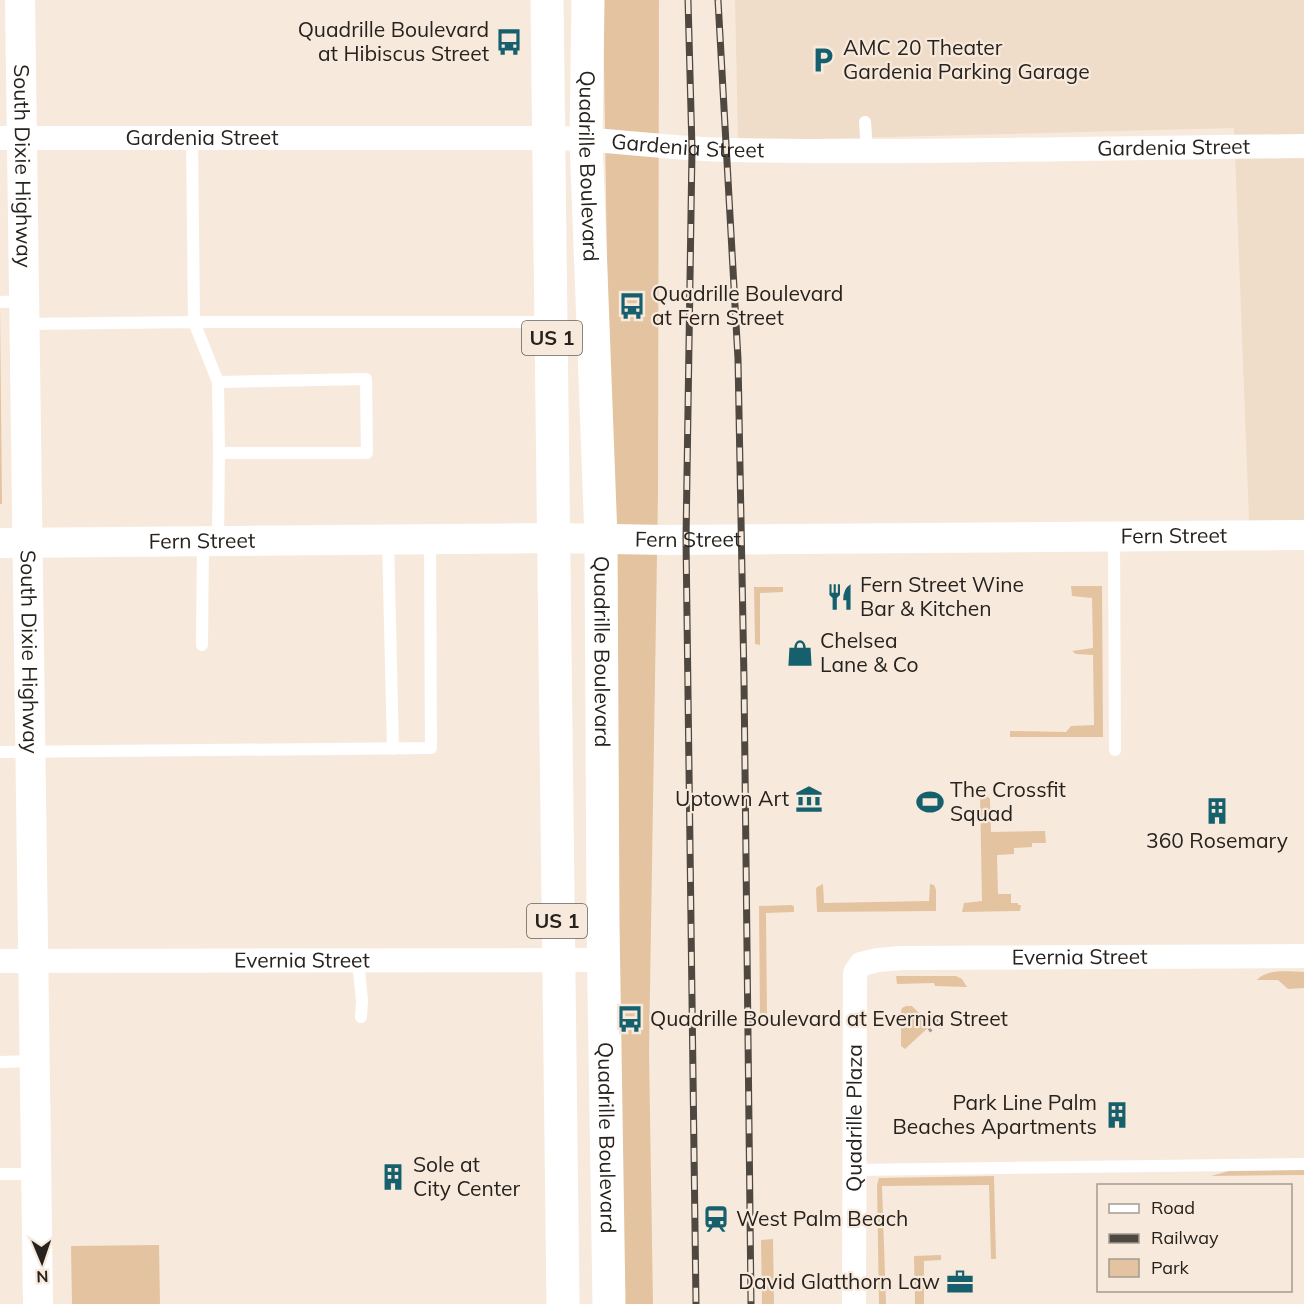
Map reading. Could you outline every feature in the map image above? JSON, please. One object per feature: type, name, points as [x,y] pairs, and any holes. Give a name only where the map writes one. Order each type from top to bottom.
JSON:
[{"type":"main road","name":"Quadrille Boulevard","points":[[548,0],[563,1304]]},
{"type":"main road","name":"Quadrille Boulevard","points":[[588,0],[586,139],[601,538],[609,1304]]},
{"type":"street","name":"South Dixie Highway","points":[[20,0],[11,138],[17,309],[14,543],[31,752],[38,1304]]},
{"type":"street","name":"Gardenia Street","points":[[11,138],[549,138],[586,139],[692,149],[867,151],[1304,146]]},
{"type":"street","name":"Fern Street","points":[[14,543],[1304,535]]},
{"type":"street","name":"Evernia Street","points":[[857,968],[868,961],[902,958],[1304,956]]},
{"type":"street","name":"Evernia Street","points":[[0,961],[604,960]]},
{"type":"street","name":"Quadrille Plaza","points":[[854,1304],[855,982],[857,968]]},
{"type":"lane","points":[[865,122],[867,151]]},
{"type":"lane","points":[[192,138],[194,322],[218,382],[219,453],[202,645]]},
{"type":"lane","points":[[17,309],[194,322],[551,322]]},
{"type":"lane","points":[[218,382],[366,379],[367,453],[219,453]]},
{"type":"lane","points":[[1114,536],[1115,750]]},
{"type":"lane","points":[[388,539],[393,749]]},
{"type":"lane","points":[[0,752],[431,748],[430,539]]},
{"type":"lane","points":[[358,960],[362,1001],[361,1017]]},
{"type":"lane","points":[[0,1062],[35,1061]]},
{"type":"lane","points":[[855,1170],[1304,1164]]},
{"type":"lane","points":[[0,1174],[36,1174]]},
{"type":"path","points":[[930,1015],[941,1025],[941,1030]]},
{"type":"path","points":[[929,1031],[938,1023]]},
{"type":"shaded area","points":[[735,0],[1304,0],[1304,520],[1249,521],[1234,128],[738,141]]},
{"type":"green space","points":[[603,0],[659,0],[658,493],[649,1052],[653,1304],[623,1304]]},
{"type":"green space","points":[[0,302],[2,504],[0,504]]},
{"type":"green space","points":[[1071,586],[1102,586],[1103,737],[1010,737],[1010,731],[1066,732],[1071,726],[1094,725],[1093,655],[1076,654],[1072,651],[1093,648],[1092,598],[1072,596]]},
{"type":"green space","points":[[754,587],[783,587],[783,592],[760,593],[760,645],[755,644]]},
{"type":"green space","points":[[984,792],[990,799],[991,832],[1045,831],[1046,843],[1032,843],[1032,847],[1014,848],[1014,854],[997,855],[998,894],[1011,894],[1011,903],[1021,905],[1020,911],[962,912],[964,903],[982,901],[980,793]]},
{"type":"green space","points":[[823,884],[824,903],[929,901],[930,884],[934,885],[936,890],[936,911],[817,912],[816,889]]},
{"type":"green space","points":[[792,905],[794,912],[766,913],[767,1018],[760,1018],[759,906]]},
{"type":"green space","points":[[1273,972],[1304,972],[1304,988],[1288,989],[1278,980],[1257,980]]},
{"type":"green space","points":[[896,976],[956,976],[962,979],[967,987],[935,986],[934,983],[897,984]]},
{"type":"green space","points":[[906,1006],[912,1006],[931,1025],[905,1049],[901,1046],[901,1011]]},
{"type":"green space","points":[[1304,1168],[1304,1175],[1211,1176],[1236,1169]]},
{"type":"green space","points":[[994,1176],[996,1259],[991,1259],[989,1185],[882,1186],[886,1304],[879,1304],[877,1185],[879,1178]]},
{"type":"green space","points":[[773,1239],[774,1304],[762,1304],[761,1240]]},
{"type":"green space","points":[[159,1245],[160,1304],[72,1304],[71,1246]]},
{"type":"green space","points":[[941,1255],[941,1260],[924,1261],[924,1304],[915,1304],[914,1256]]},
{"type":"railway","points":[[688,0],[692,149],[686,540],[696,1304]]},
{"type":"railway","points":[[718,0],[738,359],[751,1304]]},
{"type":"place","name":"Quadrille Boulevard at Hibiscus Street","points":[[509,42]]},
{"type":"place","name":"AMC 20 Theater Gardenia Parking Garage","points":[[823,60]]},
{"type":"place","name":"Quadrille Boulevard at Fern Street","points":[[632,306]]},
{"type":"place","name":"Fern Street Wine Bar & Kitchen","points":[[840,597]]},
{"type":"place","name":"Chelsea Lane & Co","points":[[800,653]]},
{"type":"place","name":"Uptown Art","points":[[809,799]]},
{"type":"place","name":"The Crossfit Squad","points":[[930,802]]},
{"type":"place","name":"360 Rosemary","points":[[1217,811]]},
{"type":"place","name":"Quadrille Boulevard at Evernia Street","points":[[630,1019]]},
{"type":"place","name":"Park Line Palm Beaches Apartments","points":[[1117,1115]]},
{"type":"place","name":"Sole at City Center","points":[[393,1177]]},
{"type":"place","name":"West Palm Beach","points":[[716,1219]]},
{"type":"place","name":"David Glatthorn Law","points":[[960,1282]]}]
